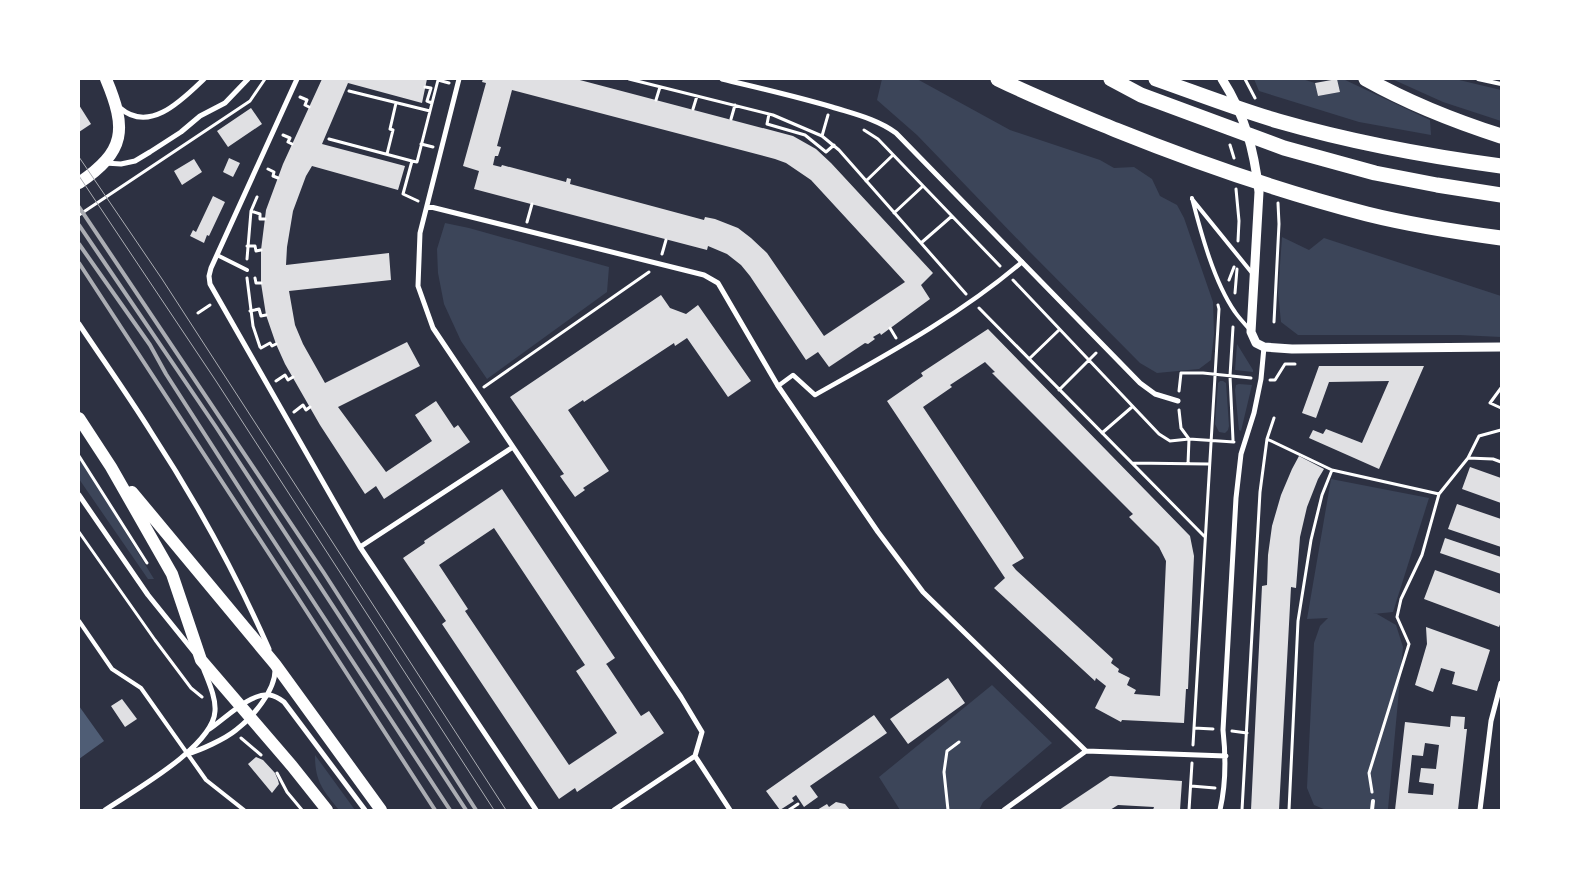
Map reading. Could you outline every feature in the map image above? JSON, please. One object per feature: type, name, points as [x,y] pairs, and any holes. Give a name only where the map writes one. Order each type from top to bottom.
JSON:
[{"type":"highway","points":[[998,79],[1141,140],[1290,192],[1368,214],[1447,230],[1501,238]]},
{"type":"highway","points":[[1111,79],[1141,95],[1284,148],[1375,173],[1501,195]]},
{"type":"highway","points":[[1156,79],[1278,121],[1379,146],[1436,157],[1501,166]]},
{"type":"highway","points":[[1366,79],[1395,95],[1462,124],[1501,136]]},
{"type":"main road","points":[[79,183],[97,171],[104,163],[117,144],[119,136],[120,127],[116,105],[108,85],[98,79]]},
{"type":"main road","points":[[79,418],[111,467],[172,574],[200,660],[292,766],[327,810]]},
{"type":"main road","points":[[111,467],[275,664],[380,810]]},
{"type":"street","points":[[116,105],[131,115],[140,117],[155,116],[166,112],[204,79]]},
{"type":"street","points":[[104,163],[121,164],[135,160],[150,152],[181,132],[200,116],[225,103],[248,79]]},
{"type":"street","points":[[296,79],[217,255],[209,276],[210,284],[360,547],[536,810]]},
{"type":"street","points":[[459,79],[420,233],[418,286],[433,328],[702,732],[695,756],[614,810]]},
{"type":"street","points":[[722,79],[831,107],[878,122],[896,133],[1147,389],[1162,397],[1178,401]]},
{"type":"street","points":[[1222,79],[1243,120],[1252,146],[1255,162],[1258,192],[1251,332],[1256,344],[1264,347],[1292,349],[1501,347]]},
{"type":"street","points":[[427,206],[704,275],[718,283],[778,386],[878,532],[923,592],[1086,752]]},
{"type":"street","points":[[778,386],[793,376],[815,395],[902,346],[971,300],[1022,262]]},
{"type":"street","points":[[79,324],[152,433],[202,516],[246,598],[275,664],[274,681],[266,695],[250,717],[235,731],[187,754],[104,810]]},
{"type":"street","points":[[1220,810],[1224,795],[1226,756],[1223,730],[1236,498],[1241,454],[1254,413],[1261,379],[1264,347]]},
{"type":"street","points":[[360,547],[513,447]]},
{"type":"street","points":[[79,495],[148,595],[200,660],[214,704],[214,715],[206,731],[187,754]]},
{"type":"street","points":[[1480,810],[1491,721],[1501,683]]},
{"type":"street","points":[[206,731],[240,706],[255,698],[266,695],[277,697],[284,702],[366,810]]},
{"type":"street","points":[[1004,810],[1086,752],[1226,756]]},
{"type":"street","points":[[695,756],[730,810]]},
{"type":"lane","points":[[1478,79],[1501,84]]},
{"type":"lane","points":[[1251,332],[1234,312],[1222,287],[1199,228],[1192,198],[1253,275]]},
{"type":"lane","points":[[217,255],[246,270]]},
{"type":"lane","points":[[79,621],[112,669],[141,688],[206,780],[244,810]]},
{"type":"lane","points":[[1372,810],[1373,801]]},
{"type":"path","points":[[628,79],[769,114],[802,126],[822,136],[834,146],[866,181],[971,300],[1204,536]]},
{"type":"path","points":[[329,138],[417,162],[437,85]]},
{"type":"path","points":[[656,100],[660,86]]},
{"type":"path","points":[[426,87],[431,88],[428,102],[432,103]]},
{"type":"path","points":[[349,91],[430,111]]},
{"type":"path","points":[[693,109],[697,96]]},
{"type":"path","points":[[296,104],[300,97],[307,100],[305,105],[309,107]]},
{"type":"path","points":[[387,154],[393,130],[390,129],[396,103]]},
{"type":"path","points":[[731,119],[735,105]]},
{"type":"path","points":[[822,136],[831,107]]},
{"type":"path","points":[[769,114],[768,124],[800,133],[815,142],[826,152],[834,146]]},
{"type":"path","points":[[800,133],[802,126]]},
{"type":"path","points":[[280,143],[287,127]]},
{"type":"path","points":[[79,215],[203,132]]},
{"type":"path","points":[[283,135],[290,138],[288,142],[292,144]]},
{"type":"path","points":[[866,181],[894,154]]},
{"type":"path","points":[[265,178],[272,160]]},
{"type":"path","points":[[412,161],[403,194],[427,206]]},
{"type":"path","points":[[268,169],[274,172],[273,176],[278,178]]},
{"type":"path","points":[[894,213],[923,186]]},
{"type":"path","points":[[258,194],[251,212],[246,270],[253,326],[264,356]]},
{"type":"path","points":[[524,230],[532,204]]},
{"type":"path","points":[[251,212],[260,214],[260,219],[265,220]]},
{"type":"path","points":[[921,243],[952,216]]},
{"type":"path","points":[[1274,322],[1279,224]]},
{"type":"path","points":[[247,246],[255,246],[256,251],[261,250]]},
{"type":"path","points":[[477,392],[660,264]]},
{"type":"path","points":[[256,278],[256,283],[261,283]]},
{"type":"path","points":[[1193,748],[1208,464],[1219,309],[1216,301]]},
{"type":"path","points":[[250,311],[259,310],[261,316],[266,315]]},
{"type":"path","points":[[1029,359],[1059,330]]},
{"type":"path","points":[[261,348],[270,343],[272,346],[276,344]]},
{"type":"path","points":[[1059,390],[1103,345]]},
{"type":"path","points":[[1188,464],[1189,439],[1181,428],[1178,401],[1181,373],[1275,380],[1285,364],[1300,363]]},
{"type":"path","points":[[272,372],[280,388]]},
{"type":"path","points":[[276,381],[285,376],[288,380],[293,377]]},
{"type":"path","points":[[1189,439],[1233,442],[1230,376]]},
{"type":"path","points":[[1501,388],[1490,403],[1501,408]]},
{"type":"path","points":[[289,404],[298,421]]},
{"type":"path","points":[[294,412],[303,405],[306,410],[310,407]]},
{"type":"path","points":[[1102,433],[1132,407]]},
{"type":"path","points":[[1242,810],[1260,492],[1267,439],[1274,418]]},
{"type":"path","points":[[1373,801],[1368,773],[1409,644],[1397,617],[1401,599],[1422,555],[1439,494],[1468,458],[1480,436],[1501,430]]},
{"type":"path","points":[[1267,439],[1332,470],[1439,494]]},
{"type":"path","points":[[79,456],[150,568]]},
{"type":"path","points":[[1468,458],[1494,459],[1501,462]]},
{"type":"path","points":[[1132,463],[1208,464]]},
{"type":"path","points":[[1289,810],[1298,622],[1322,495],[1332,470]]},
{"type":"path","points":[[79,532],[155,640],[191,688],[205,700]]},
{"type":"path","points":[[1194,728],[1218,730]]},
{"type":"path","points":[[948,810],[948,795],[944,772],[947,751],[960,742]]},
{"type":"path","points":[[247,743],[267,761]]},
{"type":"path","points":[[1189,810],[1192,763]]},
{"type":"path","points":[[276,772],[287,792],[302,810]]},
{"type":"path","points":[[1191,786],[1220,788]]},
{"type":"path","points":[[789,810],[798,804]]},
{"type":"shaded area","points":[[882,79],[917,79],[1010,130],[1100,160],[1114,168],[1134,167],[1152,179],[1160,196],[1177,205],[1184,218],[1213,302],[1214,334],[1211,360],[1199,369],[1157,373],[1140,363],[917,135],[877,100]]},
{"type":"shaded area","points":[[1254,79],[1302,79],[1315,83],[1318,96],[1340,92],[1337,79],[1343,79],[1430,120],[1431,135],[1359,122],[1259,91]]},
{"type":"shaded area","points":[[1392,79],[1455,79],[1501,90],[1501,121],[1443,102]]},
{"type":"shaded area","points":[[445,223],[609,267],[607,292],[487,379],[461,341],[444,304],[438,273],[437,249]]},
{"type":"shaded area","points":[[1282,237],[1309,250],[1324,238],[1501,296],[1501,337],[1460,335],[1298,335],[1281,322],[1278,293]]},
{"type":"shaded area","points":[[1237,344],[1253,370],[1253,372],[1235,370]]},
{"type":"shaded area","points":[[1220,381],[1226,383],[1229,426],[1225,433],[1219,432],[1215,424],[1218,383]]},
{"type":"shaded area","points":[[1236,385],[1252,385],[1241,431],[1239,430],[1235,390]]},
{"type":"shaded area","points":[[79,456],[154,579],[148,579],[79,479]]},
{"type":"shaded area","points":[[1331,479],[1429,498],[1393,612],[1373,614],[1377,614],[1396,625],[1403,647],[1388,809],[1326,810],[1314,805],[1307,788],[1314,643],[1320,626],[1328,618],[1307,619]]},
{"type":"shaded area","points":[[992,685],[1052,743],[983,802],[979,810],[900,810],[879,777]]},
{"type":"shaded area","points":[[79,706],[104,741],[79,759]]},
{"type":"shaded area","points":[[315,755],[355,810],[339,810],[328,797],[318,779]]},
{"type":"building","points":[[322,79],[427,79],[422,103],[348,83],[322,144],[405,166],[398,190],[312,166],[306,176],[293,211],[287,247],[286,265],[389,253],[391,280],[289,291],[295,325],[303,344],[325,383],[407,342],[420,366],[338,407],[386,472],[432,441],[415,415],[436,401],[454,428],[458,425],[470,442],[384,499],[376,486],[365,494],[320,425],[285,364],[266,315],[261,283],[261,250],[266,210],[283,164]]},
{"type":"building","points":[[483,79],[576,79],[793,136],[816,149],[831,163],[933,273],[921,285],[930,299],[881,335],[880,333],[873,337],[875,339],[868,344],[865,343],[829,367],[818,352],[806,360],[750,276],[741,265],[727,254],[708,246],[707,250],[474,189],[479,171],[463,166],[486,83],[482,82]],"holes":[[[512,90],[786,163],[811,180],[905,282],[824,336],[767,253],[738,228],[715,219],[705,217],[704,220],[570,184],[571,179],[567,178],[566,182],[502,165],[501,167],[493,165],[495,156],[498,156],[501,147],[497,146]]]},
{"type":"building","points":[[1337,79],[1340,92],[1318,96],[1315,83]]},
{"type":"building","points":[[79,105],[91,124],[79,132]]},
{"type":"building","points":[[251,108],[262,124],[228,147],[217,131]]},
{"type":"building","points":[[229,158],[240,163],[233,177],[223,172]]},
{"type":"building","points":[[194,159],[202,172],[182,185],[174,171]]},
{"type":"building","points":[[213,196],[225,202],[204,243],[190,236],[193,230],[196,232]]},
{"type":"building","points":[[661,295],[670,308],[686,314],[698,305],[751,381],[728,397],[687,338],[675,346],[674,343],[584,402],[583,400],[568,410],[609,471],[583,488],[585,490],[575,497],[560,476],[564,474],[510,397]]},
{"type":"building","points":[[988,329],[1190,536],[1194,556],[1188,689],[1186,689],[1184,723],[1122,720],[1121,722],[1095,708],[1106,686],[1096,678],[1095,681],[994,588],[1005,578],[887,401],[923,376],[921,373]],"holes":[[[985,362],[995,372],[992,373],[1133,514],[1129,517],[1159,547],[1166,561],[1160,696],[1134,694],[1136,690],[1127,685],[1130,678],[1118,672],[1119,669],[1111,663],[1113,659],[1016,570],[1012,565],[1024,558],[923,407],[952,387],[950,385]]]},
{"type":"building","points":[[1319,366],[1424,366],[1379,469],[1309,438],[1313,430],[1323,434],[1326,429],[1362,443],[1389,381],[1329,382],[1316,418],[1302,413]]},
{"type":"building","points":[[1299,456],[1324,469],[1307,507],[1300,537],[1296,588],[1291,587],[1279,810],[1251,810],[1262,586],[1267,585],[1268,555],[1272,526],[1281,495]]},
{"type":"building","points":[[1470,467],[1501,478],[1501,503],[1462,489]]},
{"type":"building","points":[[502,489],[615,658],[606,664],[641,716],[649,711],[664,733],[577,792],[575,788],[559,799],[442,624],[446,621],[403,558],[425,543],[424,541]],"holes":[[[494,528],[585,665],[576,671],[617,733],[569,765],[465,611],[468,609],[439,565]]]},
{"type":"building","points":[[1457,504],[1501,519],[1501,547],[1448,529]]},
{"type":"building","points":[[1445,538],[1501,557],[1501,574],[1440,553]]},
{"type":"building","points":[[1435,570],[1501,594],[1501,622],[1499,627],[1424,599]]},
{"type":"building","points":[[1426,627],[1490,650],[1477,691],[1452,684],[1455,672],[1441,668],[1433,692],[1415,685],[1427,644]]},
{"type":"building","points":[[948,678],[965,703],[908,744],[890,719]]},
{"type":"building","points":[[122,699],[137,719],[125,727],[111,706]]},
{"type":"building","points":[[874,715],[887,733],[810,786],[818,797],[804,807],[796,795],[792,798],[794,801],[780,810],[766,791]]},
{"type":"building","points":[[1451,716],[1465,717],[1464,729],[1467,729],[1458,810],[1395,810],[1405,722],[1450,727]],"holes":[[[1425,743],[1439,745],[1436,769],[1421,768],[1419,782],[1434,784],[1433,795],[1408,793],[1412,755],[1423,756]]]},
{"type":"building","points":[[256,757],[263,760],[275,773],[279,784],[272,793],[248,764]]},
{"type":"building","points":[[1110,776],[1182,781],[1180,810],[1153,810],[1154,807],[1118,805],[1110,810],[1059,810]]},
{"type":"building","points":[[836,802],[845,804],[850,810],[817,810],[827,804],[829,807]]},
{"type":"tram line","points":[[79,157],[162,279],[506,810]]},
{"type":"tram line","points":[[79,176],[216,381],[494,810]]},
{"type":"railway","points":[[79,207],[324,573],[476,810]]},
{"type":"railway","points":[[79,225],[216,427],[466,810]]},
{"type":"railway","points":[[79,244],[150,345],[166,374],[256,514],[450,810]]},
{"type":"railway","points":[[79,263],[435,810]]}]
